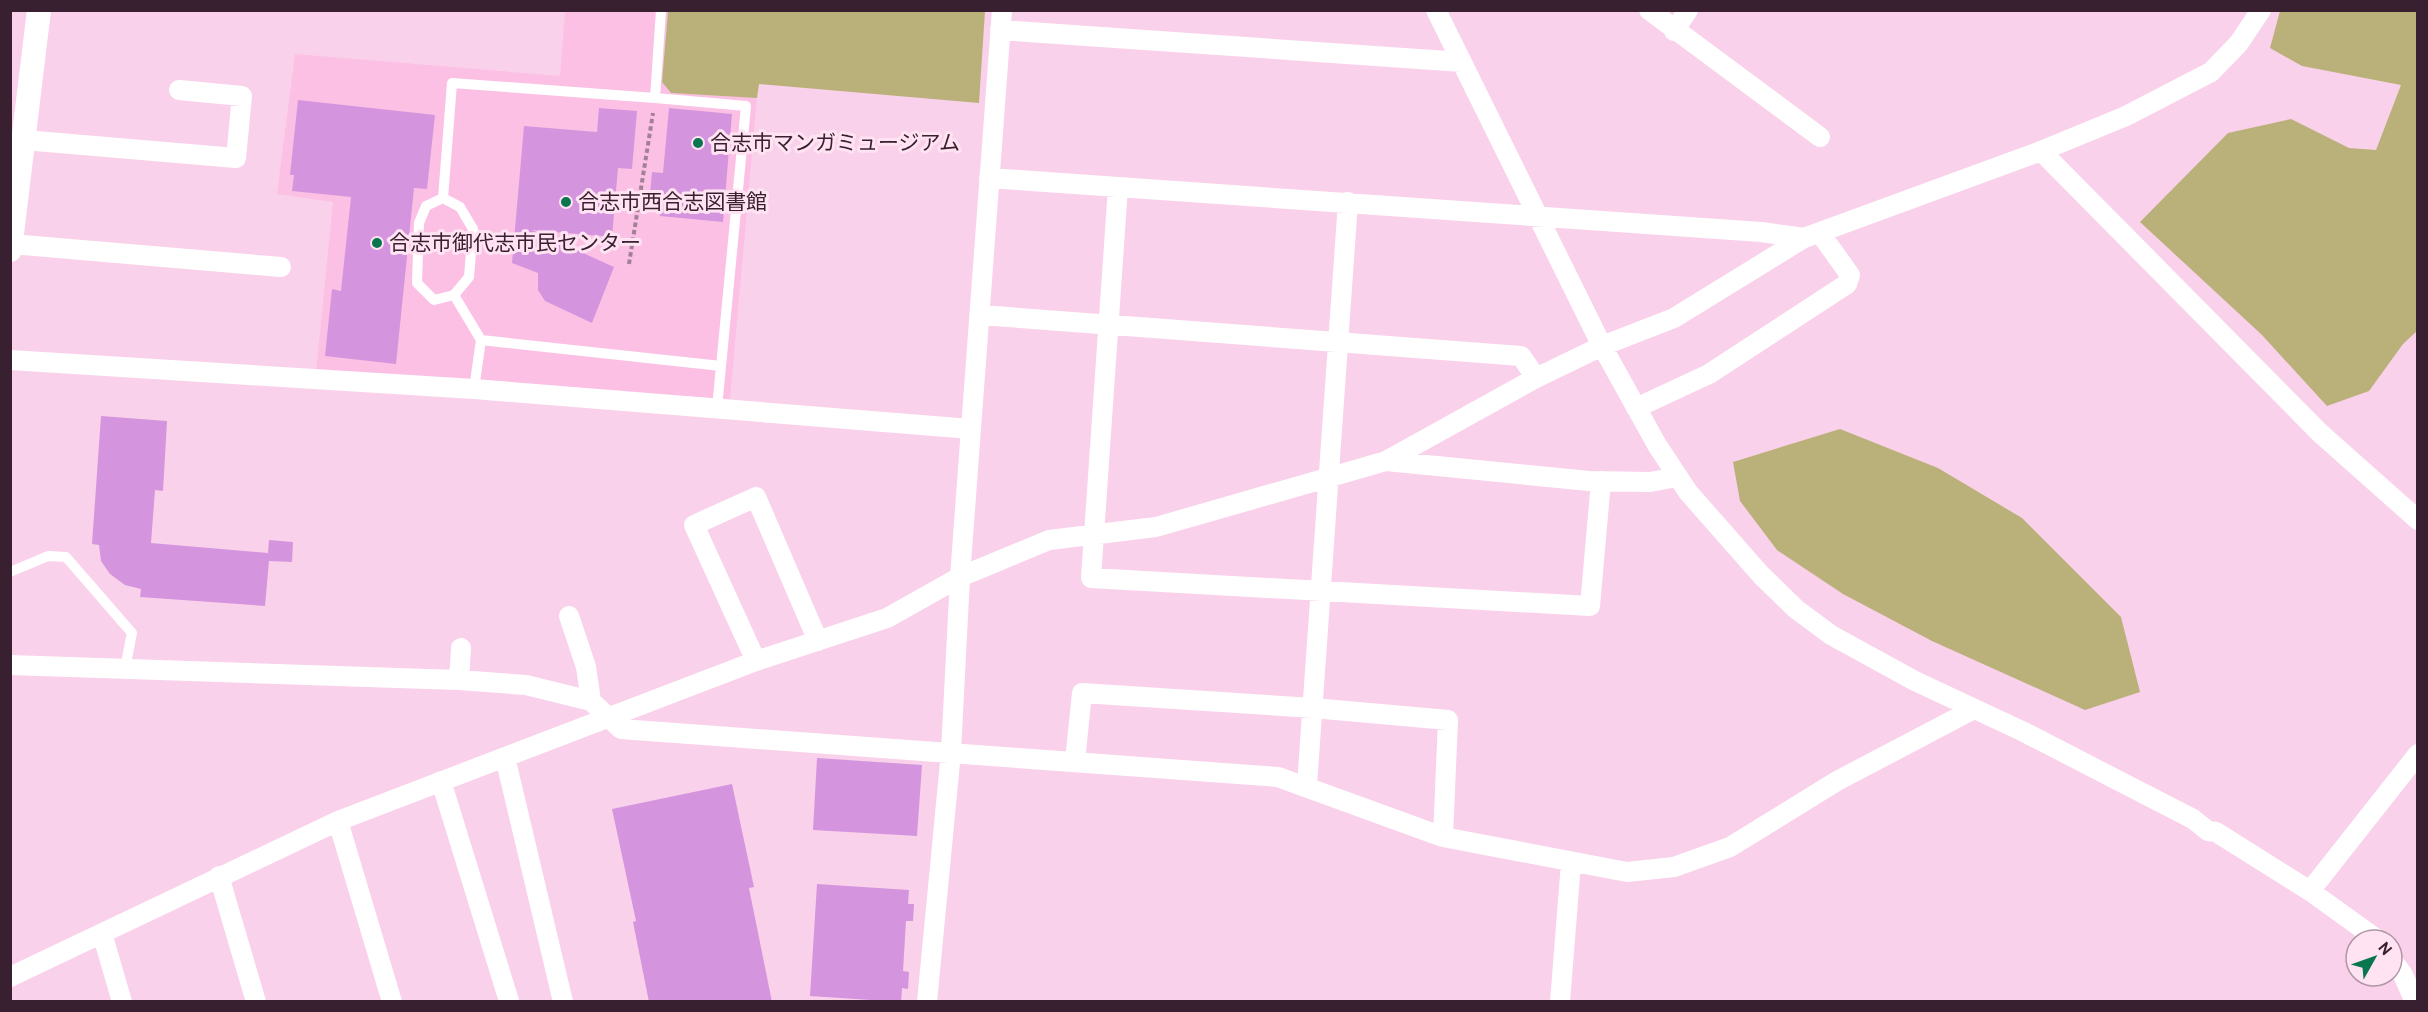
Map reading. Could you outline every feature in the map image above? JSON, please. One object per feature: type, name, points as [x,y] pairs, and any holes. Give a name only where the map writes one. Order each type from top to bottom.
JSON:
[{"type":"street","points":[[10,250],[39,10]]},
{"type":"street","points":[[1436,10],[1602,346],[1636,408],[1677,477],[1761,575],[1796,609],[1831,635],[2193,819],[2208,831],[2216,832],[2310,891],[2361,928]]},
{"type":"street","points":[[1649,10],[1674,31],[1820,137]]},
{"type":"street","points":[[1674,31],[1688,10]]},
{"type":"street","points":[[10,977],[338,821],[756,661],[887,618],[960,577],[1049,540],[1156,527],[1386,461],[1536,378],[1602,346],[1674,318],[1812,236],[2041,151],[2126,116],[2211,72],[2239,43],[2261,10]]},
{"type":"street","points":[[927,1002],[951,752],[960,577],[1001,20],[1462,62]]},
{"type":"street","points":[[24,140],[236,158],[242,96],[179,90]]},
{"type":"street","points":[[2041,151],[2320,433],[2418,520]]},
{"type":"street","points":[[989,178],[1812,236],[1850,275],[1847,284],[1709,374],[1636,408]]},
{"type":"street","points":[[1118,187],[1091,578],[1590,606],[1601,481]]},
{"type":"street","points":[[1307,785],[1348,202]]},
{"type":"street","points":[[11,244],[281,267]]},
{"type":"street","points":[[981,315],[1521,356],[1536,378]]},
{"type":"street","points":[[10,360],[474,389],[971,429]]},
{"type":"street","points":[[1386,461],[1492,474],[1601,481],[1650,482],[1677,477]]},
{"type":"street","points":[[756,661],[694,525],[756,497],[818,641]]},
{"type":"street","points":[[569,616],[586,667],[591,701]]},
{"type":"street","points":[[459,680],[461,648]]},
{"type":"street","points":[[10,664],[459,680],[526,685],[591,701],[621,729],[1278,777],[1307,785],[1443,837],[1627,872],[1674,867],[1730,847],[1837,781],[1974,709]]},
{"type":"street","points":[[1075,761],[1082,693],[1313,708],[1448,720],[1443,837]]},
{"type":"street","points":[[2310,891],[2418,754]]},
{"type":"street","points":[[505,758],[563,1002]]},
{"type":"street","points":[[441,781],[509,1001]]},
{"type":"street","points":[[338,821],[392,1002]]},
{"type":"street","points":[[1560,1002],[1571,863]]},
{"type":"street","points":[[219,876],[256,1002]]},
{"type":"street","points":[[102,933],[123,1002]]},
{"type":"street","points":[[2404,982],[2415,1002]]},
{"type":"lane","points":[[655,98],[661,10]]},
{"type":"lane","points":[[442,198],[452,83],[746,106],[717,408]]},
{"type":"lane","points":[[442,198],[460,207],[473,229],[469,277],[454,295],[434,300],[417,283],[419,223],[426,206],[442,198]]},
{"type":"lane","points":[[454,295],[481,340],[474,389]]},
{"type":"lane","points":[[481,340],[721,366]]},
{"type":"lane","points":[[10,572],[48,555],[66,557],[132,633],[125,668]]},
{"type":"path","points":[[629,264],[655,98]]},
{"type":"shaded area","points":[[565,11],[668,11],[662,81],[671,93],[757,98],[730,399],[316,373],[333,202],[277,194],[295,54],[560,76]]},
{"type":"shaded area","points":[[668,11],[985,11],[979,103],[759,84],[757,98],[671,93],[662,82]]},
{"type":"shaded area","points":[[2280,11],[2417,11],[2417,331],[2403,344],[2369,391],[2327,406],[2262,335],[2140,222],[2228,133],[2291,119],[2349,148],[2376,150],[2401,85],[2302,66],[2270,48]]},
{"type":"shaded area","points":[[1840,429],[1938,468],[2022,518],[2121,617],[2140,692],[2085,710],[1932,641],[1843,594],[1777,550],[1740,501],[1733,462]]},
{"type":"building","name":"合志市御代志市民センター","points":[[298,100],[435,115],[427,189],[414,188],[396,364],[325,356],[332,289],[341,291],[351,197],[292,191],[294,175],[290,175]]},
{"type":"building","name":"合志市西合志図書館","points":[[599,108],[637,111],[632,169],[618,168],[612,237],[532,230],[614,267],[592,323],[545,301],[538,290],[538,273],[512,263],[524,126],[597,132]]},
{"type":"building","name":"合志市マンガミュージアム","points":[[669,108],[732,114],[723,222],[660,216],[661,195],[650,194],[652,172],[663,173]]},
{"type":"building","points":[[101,416],[167,421],[163,491],[155,490],[151,543],[268,553],[269,540],[293,542],[292,562],[269,561],[265,606],[140,597],[141,589],[125,585],[110,574],[101,561],[99,545],[92,544]]},
{"type":"building","points":[[817,758],[922,765],[917,836],[813,830]]},
{"type":"building","points":[[732,784],[754,887],[749,888],[772,1002],[649,1002],[633,922],[636,921],[612,809]]},
{"type":"building","points":[[817,884],[909,890],[908,904],[914,904],[913,921],[906,921],[903,971],[909,972],[908,989],[902,988],[901,1002],[810,996]]},
{"type":"place","name":"合志市マンガミュージアム","points":[[698,143]]},
{"type":"place","name":"合志市西合志図書館","points":[[566,202]]},
{"type":"place","name":"合志市御代志市民センター","points":[[377,243]]}]
